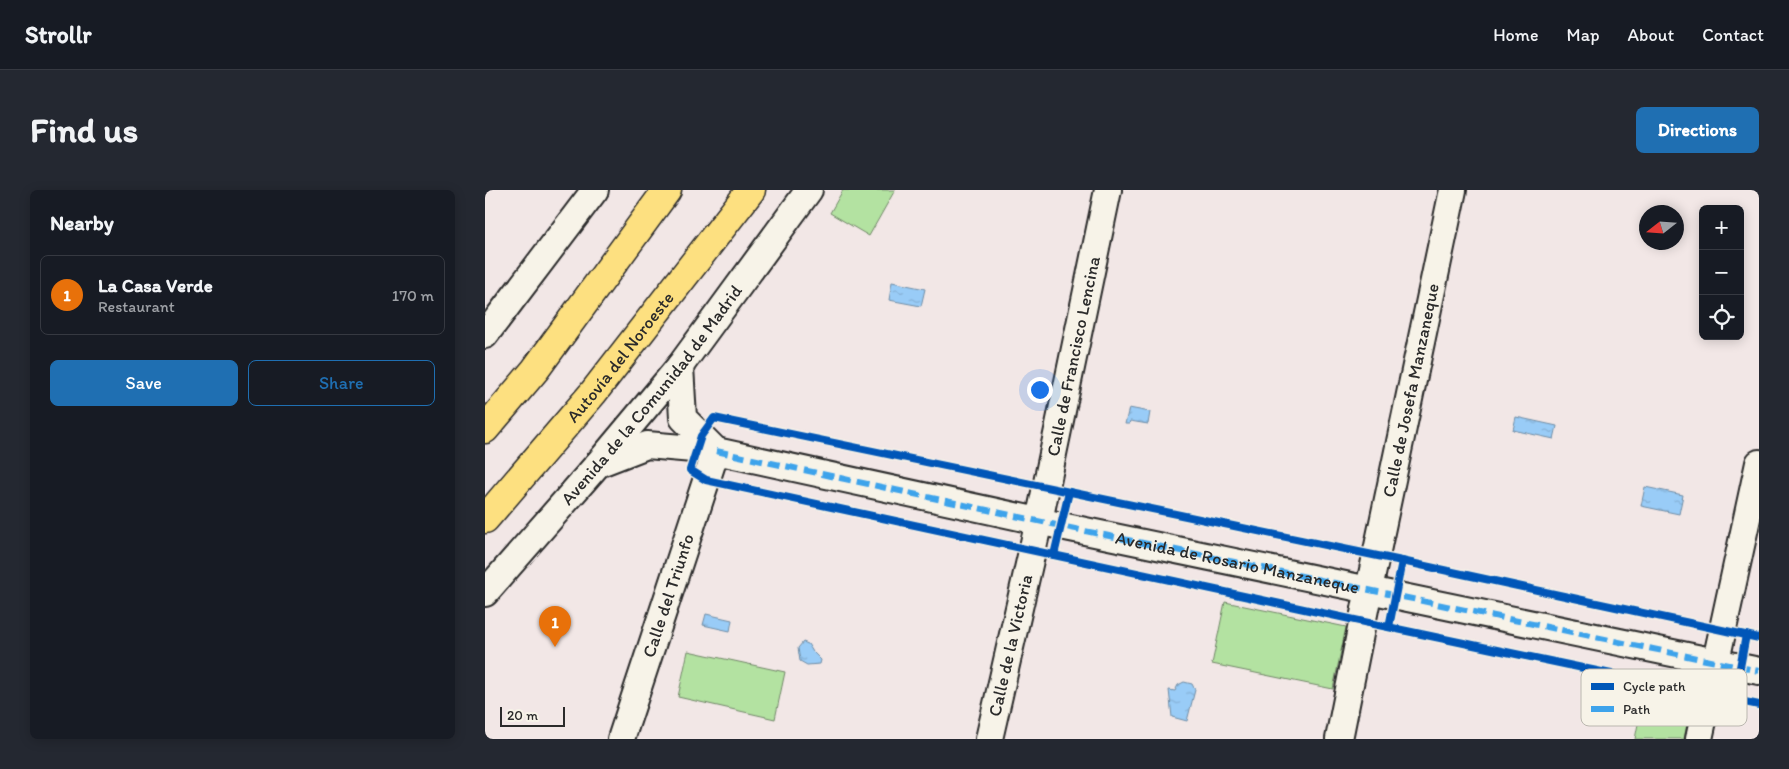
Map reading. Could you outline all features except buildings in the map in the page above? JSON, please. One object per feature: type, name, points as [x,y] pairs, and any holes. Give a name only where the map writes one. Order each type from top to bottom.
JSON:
[{"type":"highway","points":[[485,429],[535,370],[667,190]]},
{"type":"highway","name":"Autovía del Noroeste","points":[[485,519],[593,394],[751,190]]},
{"type":"street","points":[[485,335],[595,190]]},
{"type":"street","name":"Avenida de la Comunidad de Madrid","points":[[485,593],[598,464],[680,366],[809,190]]},
{"type":"street","name":"Calle de Francisco Lencina","points":[[1039,521],[1108,190]]},
{"type":"street","name":"Calle de Josefa Manzaneque","points":[[1339,739],[1453,190]]},
{"type":"street","points":[[680,366],[683,418],[716,451]]},
{"type":"street","name":"Avenida de Rosario Manzaneque","points":[[598,464],[647,446],[716,451],[1039,521],[1759,670]]},
{"type":"street","name":"Calle del Triunfo","points":[[621,739],[716,451]]},
{"type":"street","points":[[1715,669],[1759,463]]},
{"type":"street","name":"Calle de la Victoria","points":[[989,739],[1039,521]]},
{"type":"street","points":[[1699,739],[1702,726]]},
{"type":"green space","points":[[843,190],[895,190],[869,236],[830,213]]},
{"type":"green space","points":[[1225,602],[1346,627],[1333,689],[1212,664]]},
{"type":"green space","points":[[688,651],[785,672],[775,719],[678,697]]},
{"type":"green space","points":[[1638,726],[1687,726],[1684,739],[1635,739]]},
{"type":"water","points":[[892,282],[925,289],[921,306],[889,300]]},
{"type":"water","points":[[1129,408],[1150,412],[1148,424],[1130,421],[1129,424],[1125,424]]},
{"type":"water","points":[[1516,417],[1557,426],[1554,439],[1513,430]]},
{"type":"water","points":[[1645,487],[1683,495],[1679,514],[1641,506]]},
{"type":"water","points":[[706,614],[732,620],[730,631],[703,625]]},
{"type":"water","points":[[803,642],[808,644],[821,660],[820,664],[807,665],[800,661],[798,648]]},
{"type":"water","points":[[1184,682],[1192,684],[1195,690],[1187,721],[1172,717],[1169,690],[1175,691],[1178,685]]},
{"type":"marked path","points":[[716,451],[1061,526],[1759,671]]},
{"type":"cycle path","points":[[1588,669],[706,480],[690,470],[701,436],[714,418],[1402,561],[1759,638]]},
{"type":"cycle path","points":[[1054,555],[1069,492]]},
{"type":"cycle path","points":[[1389,627],[1402,561]]},
{"type":"cycle path","points":[[1740,669],[1746,635]]},
{"type":"cycle path","points":[[1747,702],[1759,705]]},
{"type":"place","name":"La Casa Verde","points":[[555,647]]}]
